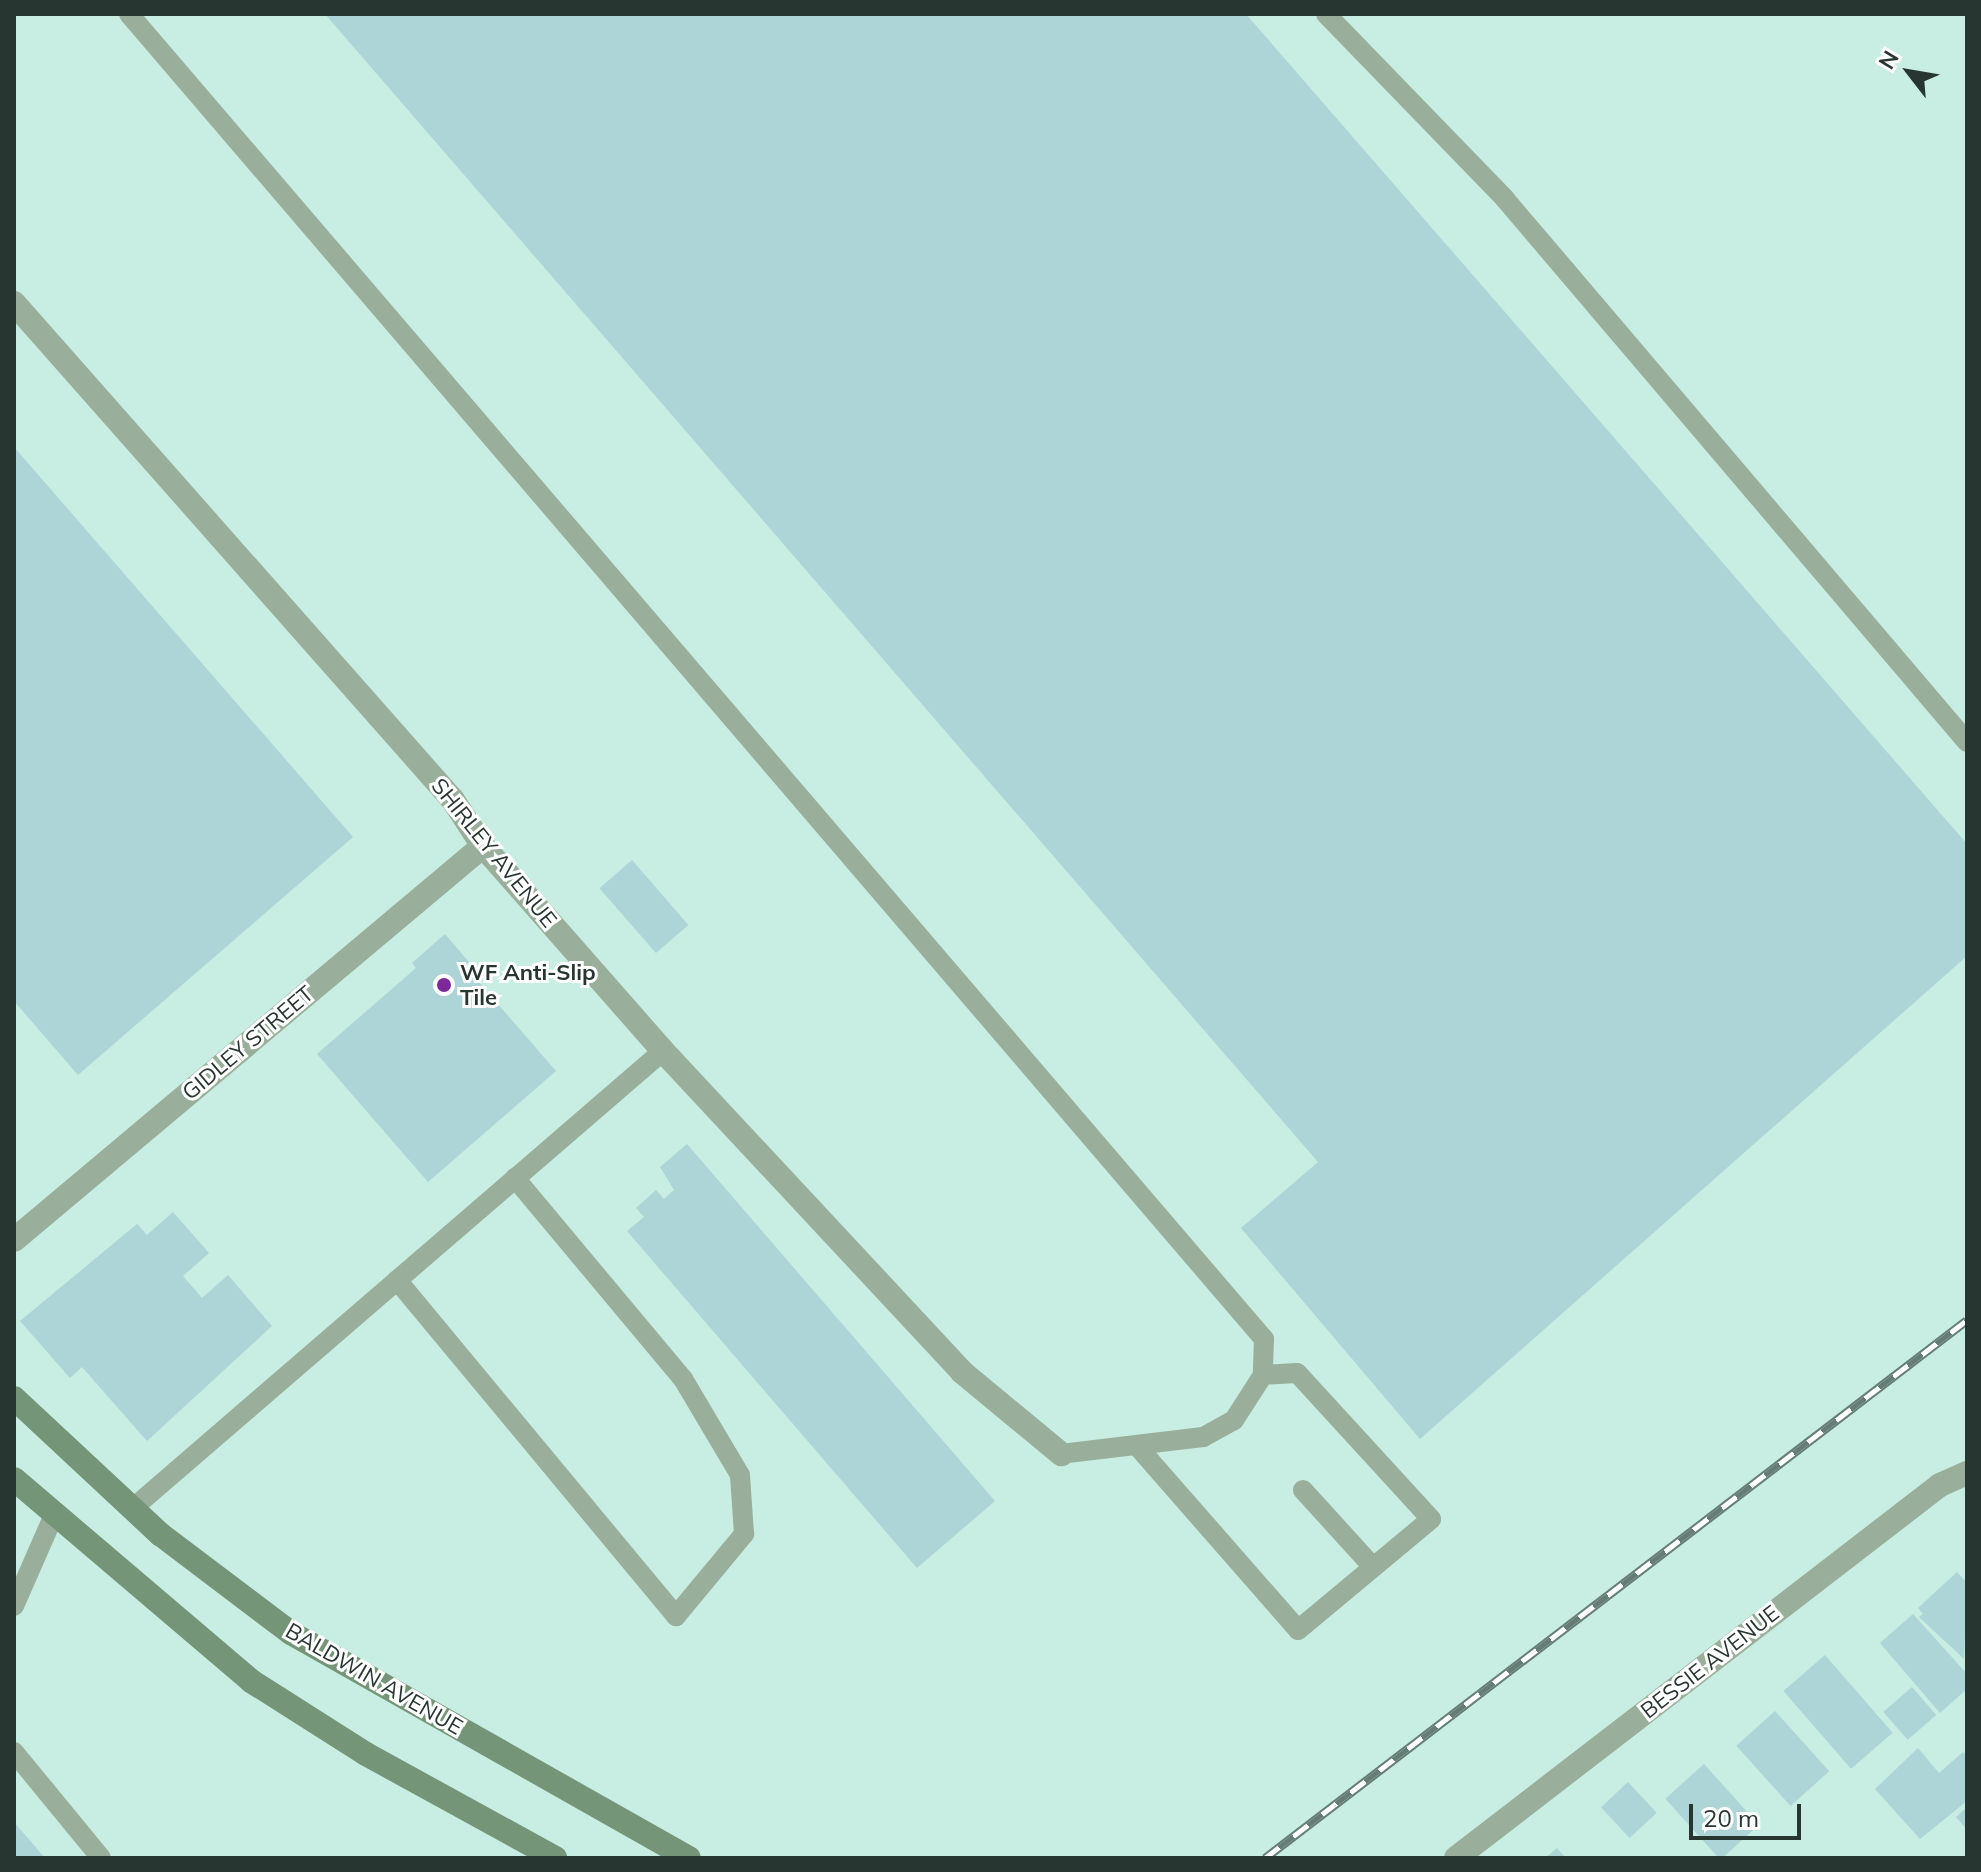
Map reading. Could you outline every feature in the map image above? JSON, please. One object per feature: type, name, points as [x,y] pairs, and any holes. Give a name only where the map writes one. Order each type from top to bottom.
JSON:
[{"type":"main road","name":"BALDWIN AVENUE","points":[[14,1398],[132,1509],[302,1640],[689,1858]]},
{"type":"main road","points":[[14,1479],[251,1681],[366,1754],[555,1858]]},
{"type":"street","name":"SHIRLEY AVENUE","points":[[14,303],[453,800],[483,846],[663,1051],[962,1372],[1061,1454]]},
{"type":"street","name":"GIDLEY STREET","points":[[14,1240],[483,846]]},
{"type":"street","name":"BESSIE AVENUE","points":[[1456,1858],[1940,1485],[1967,1473]]},
{"type":"lane","points":[[129,14],[1264,1339],[1263,1375],[1234,1420],[1203,1437],[1061,1454]]},
{"type":"lane","points":[[1326,14],[1505,199],[1967,742]]},
{"type":"lane","points":[[132,1509],[663,1051]]},
{"type":"lane","points":[[397,1280],[676,1616],[744,1534],[740,1475],[683,1379],[515,1178]]},
{"type":"lane","points":[[1138,1447],[1298,1630],[1431,1519],[1297,1373],[1263,1375]]},
{"type":"lane","points":[[1303,1490],[1373,1567]]},
{"type":"lane","points":[[14,1606],[54,1515]]},
{"type":"lane","points":[[14,1752],[101,1858]]},
{"type":"building","points":[[325,14],[1246,14],[1967,844],[1967,956],[1420,1439],[1241,1228],[1318,1162]]},
{"type":"building","points":[[14,447],[353,837],[78,1075],[14,1001]]},
{"type":"building","points":[[632,860],[688,925],[656,953],[600,888]]},
{"type":"building","points":[[445,934],[469,962],[464,965],[556,1071],[428,1182],[317,1054],[416,968],[412,963]]},
{"type":"building","points":[[687,1144],[995,1501],[917,1568],[627,1231],[644,1217],[636,1208],[656,1190],[664,1199],[674,1190],[660,1167]]},
{"type":"building","points":[[173,1212],[209,1253],[183,1276],[202,1298],[228,1275],[272,1326],[147,1441],[82,1367],[70,1378],[20,1321],[137,1224],[147,1235]]},
{"type":"building","points":[[1957,1572],[1967,1583],[1964,1659],[1919,1617],[1923,1614],[1918,1608]]},
{"type":"building","points":[[1913,1614],[1967,1674],[1967,1689],[1940,1713],[1880,1643]]},
{"type":"building","points":[[1825,1655],[1893,1733],[1851,1769],[1783,1691]]},
{"type":"building","points":[[1912,1687],[1936,1715],[1908,1740],[1883,1712]]},
{"type":"building","points":[[1775,1711],[1829,1771],[1791,1806],[1736,1746]]},
{"type":"building","points":[[1918,1748],[1939,1773],[1963,1752],[1967,1756],[1967,1801],[1920,1839],[1875,1789]]},
{"type":"building","points":[[1704,1764],[1759,1825],[1719,1858],[1665,1799]]},
{"type":"building","points":[[1628,1782],[1657,1813],[1630,1838],[1601,1807]]},
{"type":"building","points":[[1967,1807],[1967,1830],[1956,1817]]},
{"type":"building","points":[[14,1822],[45,1858],[14,1858]]},
{"type":"building","points":[[1557,1848],[1566,1858],[1545,1858]]},
{"type":"railway","points":[[1265,1858],[1967,1320]]},
{"type":"place","name":"WF Anti-Slip Tile","points":[[444,985]]}]
